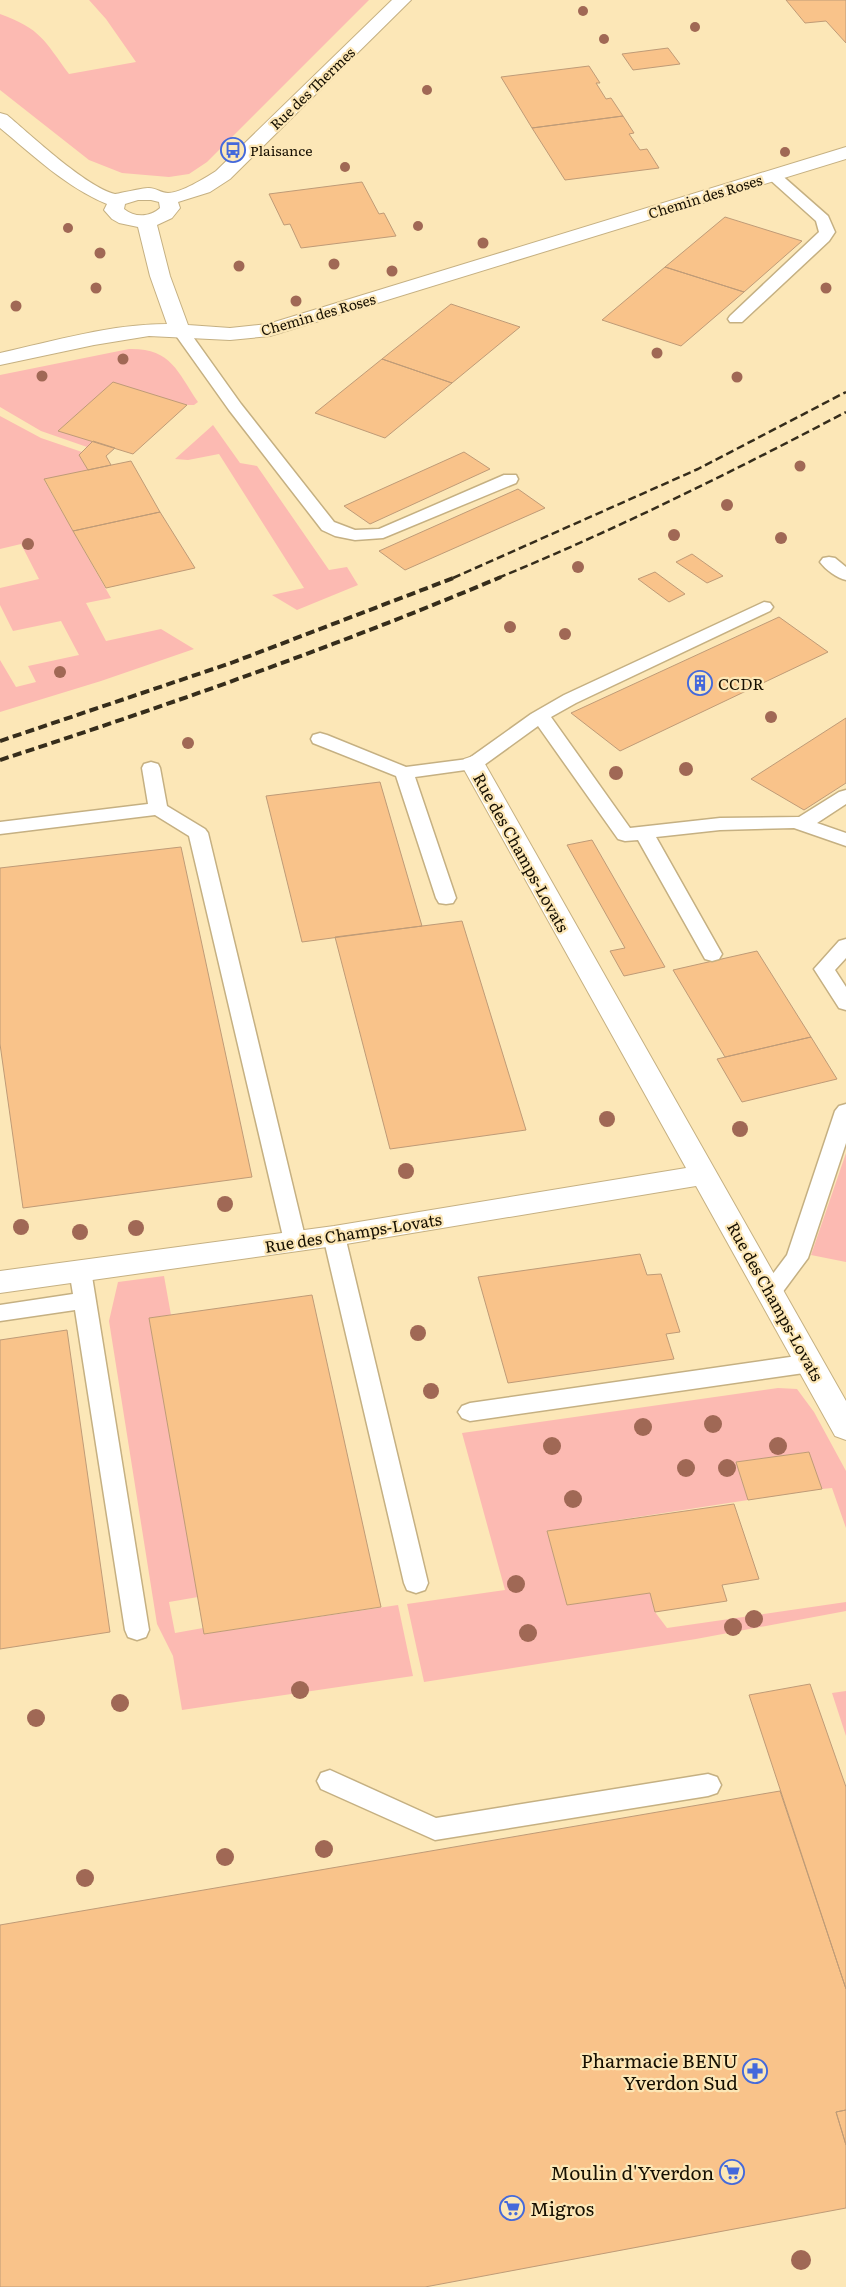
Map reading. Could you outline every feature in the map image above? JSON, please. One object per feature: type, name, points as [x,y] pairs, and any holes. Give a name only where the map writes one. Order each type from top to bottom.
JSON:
[{"type":"street","name":"Rue des Thermes","points":[[167,199],[203,188],[223,175],[402,0]]},
{"type":"street","points":[[0,119],[75,179],[104,197],[117,201]]},
{"type":"street","name":"Chemin des Roses","points":[[0,359],[149,330],[180,330],[230,334],[270,330],[846,153]]},
{"type":"street","points":[[144,193],[167,199],[170,208],[168,212],[155,219],[146,220],[122,217],[114,210],[117,201],[128,195],[144,193]]},
{"type":"street","points":[[146,220],[151,247],[169,305],[180,330]]},
{"type":"street","name":"Rue des Champs-Lovats","points":[[473,764],[706,1175],[846,1428]]},
{"type":"street","name":"Rue des Champs-Lovats","points":[[0,1282],[334,1236],[706,1175]]},
{"type":"lane","points":[[736,319],[824,238],[827,232],[823,219],[773,176]]},
{"type":"lane","points":[[180,330],[240,414],[328,526],[337,532],[368,536],[383,534],[510,479]]},
{"type":"lane","points":[[846,556],[829,562],[846,575]]},
{"type":"lane","name":"Rue des Champs-Lovats","points":[[473,764],[541,716],[594,686],[764,607]]},
{"type":"lane","points":[[541,716],[625,835],[720,824],[796,822],[846,840]]},
{"type":"lane","points":[[320,739],[404,773],[473,764]]},
{"type":"lane","points":[[151,768],[158,809]]},
{"type":"lane","points":[[404,773],[446,898]]},
{"type":"lane","points":[[801,824],[846,796]]},
{"type":"lane","points":[[0,828],[158,809],[198,833],[295,1241]]},
{"type":"lane","points":[[644,833],[712,954]]},
{"type":"lane","points":[[846,946],[824,969],[846,1003]]},
{"type":"lane","points":[[771,1292],[797,1258],[846,1111]]},
{"type":"lane","points":[[334,1236],[416,1583]]},
{"type":"lane","points":[[80,1270],[137,1630]]},
{"type":"lane","points":[[0,1313],[85,1300]]},
{"type":"lane","points":[[470,1412],[811,1363]]},
{"type":"lane","points":[[330,1781],[435,1829],[708,1785]]},
{"type":"shaded area","points":[[89,0],[369,0],[207,162],[189,174],[169,177],[122,173],[89,160],[0,90],[0,14],[25,25],[40,37],[69,74],[136,62],[106,19]]},
{"type":"shaded area","points":[[129,349],[155,352],[164,357],[178,371],[198,402],[194,405],[187,405],[113,383],[59,430],[93,441],[87,447],[41,431],[0,407],[0,375]]},
{"type":"shaded area","points":[[0,416],[41,438],[82,452],[79,455],[88,470],[44,480],[111,598],[86,603],[106,641],[161,629],[194,649],[101,681],[0,712],[0,660],[16,687],[36,682],[28,666],[79,655],[61,621],[13,631],[0,605],[0,588],[39,579],[21,544],[0,549]]},
{"type":"shaded area","points":[[213,425],[240,463],[257,466],[329,570],[347,567],[358,585],[297,610],[272,595],[304,588],[219,454],[188,460],[175,459]]},
{"type":"shaded area","points":[[846,1153],[846,1262],[811,1255]]},
{"type":"shaded area","points":[[164,1276],[171,1315],[149,1318],[198,1597],[169,1602],[175,1633],[203,1628],[204,1634],[398,1605],[413,1676],[182,1710],[173,1656],[157,1624],[109,1321],[118,1282]]},
{"type":"shaded area","points":[[778,1388],[797,1389],[814,1412],[846,1471],[846,1528],[832,1488],[822,1489],[808,1452],[736,1462],[748,1500],[547,1531],[567,1605],[650,1593],[655,1612],[667,1628],[846,1602],[846,1611],[696,1639],[424,1682],[407,1604],[505,1590],[462,1433]]},
{"type":"shaded area","points":[[846,1691],[846,1736],[832,1693]]},
{"type":"building","points":[[786,0],[846,0],[846,43],[826,21],[805,23]]},
{"type":"building","points":[[668,48],[680,64],[633,70],[622,54]]},
{"type":"building","points":[[589,66],[600,83],[596,83],[606,99],[611,98],[623,116],[532,128],[501,77]]},
{"type":"building","points":[[623,116],[634,133],[629,134],[640,150],[647,149],[659,168],[565,180],[532,128]]},
{"type":"building","points":[[362,182],[379,214],[384,213],[396,236],[301,248],[290,224],[284,225],[269,194]]},
{"type":"building","points":[[725,217],[802,241],[744,292],[665,267]]},
{"type":"building","points":[[665,267],[744,292],[681,346],[602,320]]},
{"type":"building","points":[[451,304],[520,327],[452,383],[382,359]]},
{"type":"building","points":[[382,359],[452,383],[385,438],[315,413]]},
{"type":"building","points":[[113,382],[187,405],[133,454],[58,431]]},
{"type":"building","points":[[93,441],[115,448],[106,456],[111,465],[88,470],[79,455]]},
{"type":"building","points":[[464,452],[490,469],[370,524],[344,506]]},
{"type":"building","points":[[131,461],[160,512],[73,531],[44,479]]},
{"type":"building","points":[[518,489],[545,508],[405,570],[379,551]]},
{"type":"building","points":[[160,512],[195,568],[106,588],[73,531]]},
{"type":"building","points":[[692,554],[723,576],[707,583],[676,562]]},
{"type":"building","points":[[655,572],[685,594],[669,602],[638,579]]},
{"type":"building","name":"CCDR","points":[[779,617],[828,652],[620,751],[571,713]]},
{"type":"building","points":[[846,718],[846,783],[804,810],[751,779]]},
{"type":"building","points":[[380,782],[422,926],[302,942],[266,796]]},
{"type":"building","points":[[592,840],[665,967],[624,976],[610,951],[625,948],[567,845]]},
{"type":"building","points":[[181,847],[252,1177],[23,1208],[0,1044],[0,868]]},
{"type":"building","points":[[462,921],[526,1130],[390,1149],[335,937]]},
{"type":"building","points":[[757,951],[811,1037],[725,1057],[673,970]]},
{"type":"building","points":[[811,1037],[837,1079],[742,1102],[717,1059]]},
{"type":"building","points":[[640,1254],[647,1275],[661,1274],[680,1332],[666,1334],[674,1359],[508,1383],[478,1277]]},
{"type":"building","points":[[312,1295],[381,1607],[204,1634],[149,1318]]},
{"type":"building","points":[[67,1330],[110,1632],[0,1649],[0,1340]]},
{"type":"building","points":[[809,1452],[822,1489],[748,1500],[736,1462]]},
{"type":"building","points":[[734,1504],[759,1579],[722,1585],[727,1601],[655,1612],[650,1593],[567,1605],[547,1531]]},
{"type":"building","points":[[810,1684],[846,1787],[846,1989],[749,1695]]},
{"type":"building","points":[[780,1791],[846,1989],[846,2110],[836,2112],[846,2145],[846,2208],[425,2287],[0,2287],[0,1925]]},
{"type":"building","points":[[846,2110],[846,2145],[836,2112]]},
{"type":"railway","points":[[453,578],[698,469],[846,392]]},
{"type":"railway","points":[[498,578],[587,540],[674,499],[846,412]]},
{"type":"railway","points":[[0,741],[231,663],[456,577]]},
{"type":"railway","points":[[0,760],[127,718],[315,651],[501,577]]},
{"type":"place","name":"Plaisance","points":[[233,150]]},
{"type":"place","name":"CCDR","points":[[700,683]]},
{"type":"place","name":"Pharmacie BENU Yverdon Sud","points":[[755,2071]]},
{"type":"place","name":"Moulin d'Yverdon","points":[[732,2172]]},
{"type":"place","name":"Migros","points":[[512,2208]]}]
